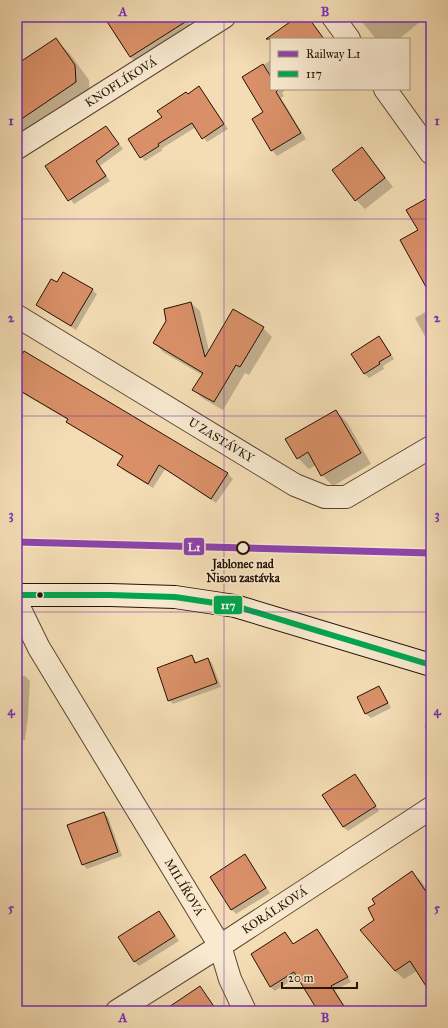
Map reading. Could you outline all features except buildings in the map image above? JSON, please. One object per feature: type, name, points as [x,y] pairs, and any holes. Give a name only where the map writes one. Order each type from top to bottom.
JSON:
[{"type":"street","name":"KNOFLÍKOVÁ","points":[[17,148],[224,17]]},
{"type":"street","points":[[334,17],[348,38]]},
{"type":"street","points":[[386,90],[431,153]]},
{"type":"street","name":"U ZASTÁVKY","points":[[17,316],[296,484],[325,497],[346,497],[431,447]]},
{"type":"street","points":[[17,595],[175,597],[235,606],[431,666]]},
{"type":"street","name":"MILÍŘOVÁ","points":[[17,603],[39,648],[220,946],[230,979],[245,1011]]},
{"type":"street","name":"KORÁLKOVÁ","points":[[117,1011],[220,946],[431,808]]},
{"type":"rail line","name":"L1","points":[[17,542],[431,553]]},
{"type":"transit line","name":"117","points":[[17,595],[175,597],[235,606],[431,665]]},
{"type":"place","name":"Jablonec nad Nisou zastávka","points":[[243,548]]}]
